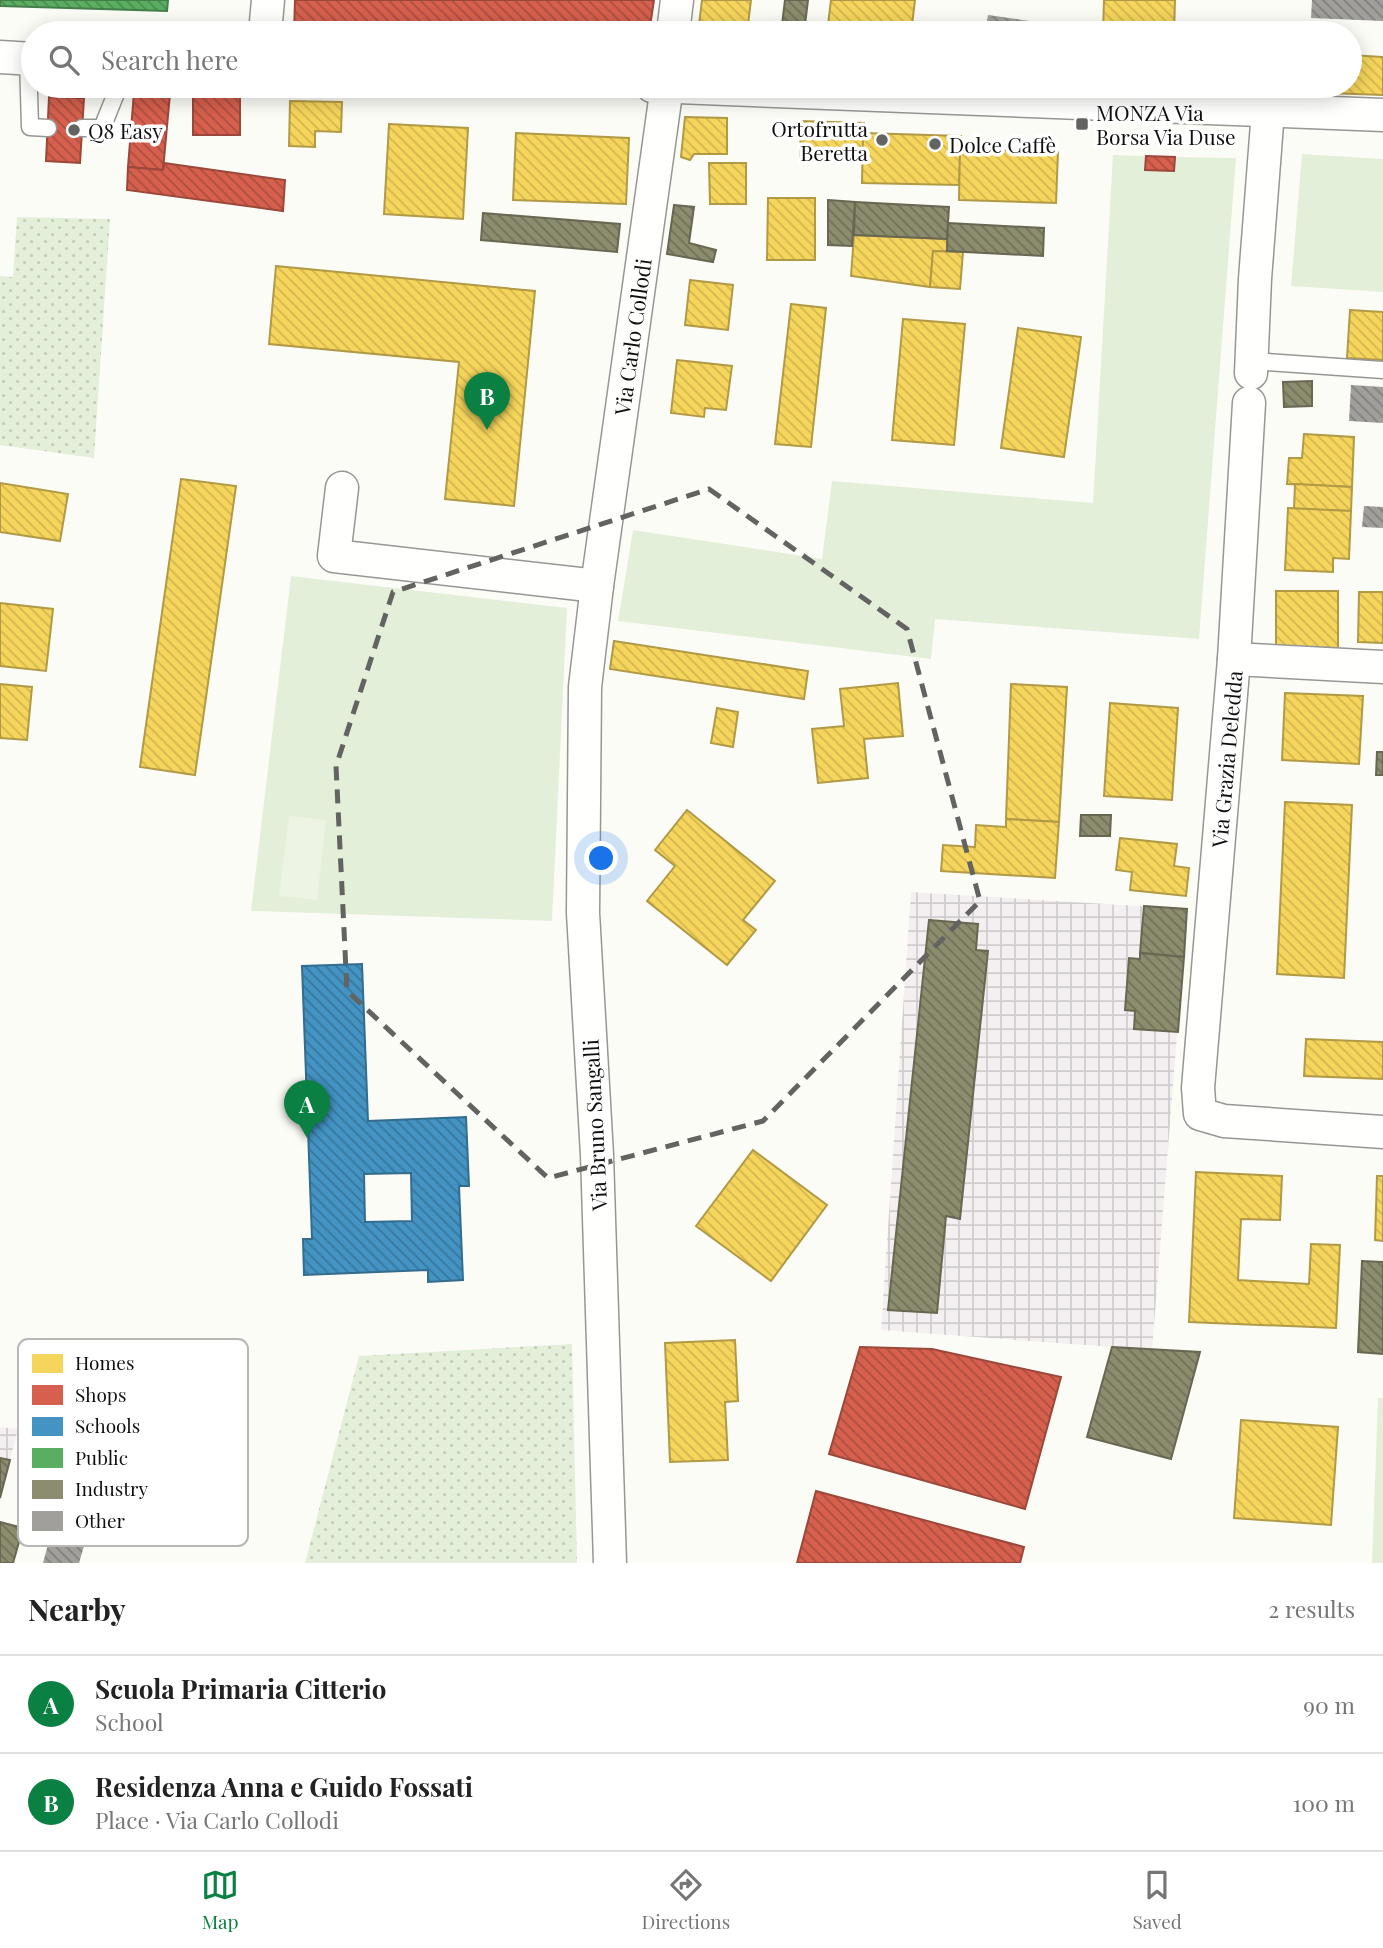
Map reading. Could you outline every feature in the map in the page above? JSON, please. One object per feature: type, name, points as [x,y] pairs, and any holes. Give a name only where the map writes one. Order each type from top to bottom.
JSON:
[{"type":"street","points":[[266,21],[268,0]]},
{"type":"street","points":[[674,21],[677,0]]},
{"type":"street","name":"Via Carlo Collodi","points":[[585,687],[664,98]]},
{"type":"street","points":[[967,98],[1383,115]]},
{"type":"street","name":"Via Grazia Deledda","points":[[1268,110],[1255,279],[1234,659],[1198,1088],[1200,1114],[1224,1121],[1383,1132]]},
{"type":"street","points":[[342,488],[334,556],[597,586]]},
{"type":"street","points":[[1234,659],[1383,667]]},
{"type":"street","name":"Via Bruno Sangalli","points":[[585,687],[583,913],[597,1155],[610,1563]]},
{"type":"lane","points":[[26,98],[30,127],[48,128]]},
{"type":"lane","points":[[82,128],[102,128],[114,98]]},
{"type":"lane","points":[[1251,379],[1383,370]]},
{"type":"highlighted area","points":[[709,489],[907,629],[980,901],[763,1121],[548,1178],[347,991],[336,766],[393,592]]},
{"type":"shaded area","points":[[911,892],[1187,909],[1152,1350],[881,1330]]},
{"type":"shaded area","points":[[0,1427],[18,1429],[0,1498]]},
{"type":"green space","points":[[1302,154],[1383,159],[1383,292],[1291,286]]},
{"type":"green space","points":[[1113,155],[1146,156],[1145,170],[1174,171],[1175,157],[1236,158],[1199,639],[935,619],[931,659],[618,621],[633,530],[822,559],[832,481],[1093,503]]},
{"type":"green space","points":[[17,217],[110,219],[94,458],[0,445],[0,276],[13,277]]},
{"type":"green space","points":[[291,576],[567,608],[552,921],[251,911]]},
{"type":"green space","points":[[289,816],[326,820],[317,900],[279,896]]},
{"type":"green space","points":[[572,1344],[577,1563],[305,1563],[359,1356]]},
{"type":"green space","points":[[1378,1398],[1383,1398],[1383,1563],[1372,1563]]},
{"type":"building: Homes","points":[[702,0],[751,0],[748,21],[699,21]]},
{"type":"building: Homes","points":[[831,0],[915,0],[912,21],[828,21]]},
{"type":"building: Homes","points":[[1104,0],[1175,0],[1174,21],[1103,21]]},
{"type":"building: Homes","points":[[1362,56],[1383,57],[1383,95],[1362,94]]},
{"type":"building: Homes","points":[[290,101],[342,102],[341,132],[315,131],[315,147],[289,146]]},
{"type":"building: Homes","points":[[685,117],[727,118],[727,154],[694,154],[690,160],[681,157]]},
{"type":"building: Homes","points":[[801,121],[864,123],[863,161],[800,159]]},
{"type":"building: Homes","points":[[389,124],[468,128],[463,219],[384,214]]},
{"type":"building: Homes","points":[[516,133],[629,138],[626,204],[513,200]]},
{"type":"building: Homes","points":[[863,133],[961,136],[959,185],[862,183]]},
{"type":"building: Homes","points":[[960,149],[1058,152],[1056,203],[959,200]]},
{"type":"building: Homes","points":[[709,163],[746,163],[746,204],[710,204]]},
{"type":"building: Homes","points":[[768,198],[815,198],[815,260],[767,260]]},
{"type":"building: Homes","points":[[854,235],[947,239],[947,251],[933,251],[930,287],[851,276]]},
{"type":"building: Homes","points":[[933,251],[963,252],[960,289],[930,287]]},
{"type":"building: Homes","points":[[276,266],[535,291],[514,506],[445,499],[459,362],[269,344]]},
{"type":"building: Homes","points":[[690,280],[733,285],[728,330],[685,325]]},
{"type":"building: Homes","points":[[791,304],[826,308],[811,447],[775,444]]},
{"type":"building: Homes","points":[[1350,310],[1383,312],[1383,360],[1347,358]]},
{"type":"building: Homes","points":[[903,319],[965,324],[954,445],[892,440]]},
{"type":"building: Homes","points":[[1018,328],[1081,337],[1064,457],[1001,448]]},
{"type":"building: Homes","points":[[677,360],[732,366],[726,410],[705,408],[704,417],[671,413]]},
{"type":"building: Homes","points":[[1304,434],[1354,437],[1352,487],[1287,484],[1289,458],[1302,458]]},
{"type":"building: Homes","points":[[181,479],[236,486],[195,775],[140,767]]},
{"type":"building: Homes","points":[[0,483],[68,494],[60,541],[0,532]]},
{"type":"building: Homes","points":[[1295,484],[1352,487],[1351,511],[1294,509]]},
{"type":"building: Homes","points":[[1288,508],[1351,511],[1349,559],[1333,558],[1333,572],[1285,570]]},
{"type":"building: Homes","points":[[1276,591],[1338,591],[1338,648],[1276,647]]},
{"type":"building: Homes","points":[[1359,592],[1383,592],[1383,643],[1358,642]]},
{"type":"building: Homes","points":[[0,603],[53,609],[46,671],[0,666]]},
{"type":"building: Homes","points":[[614,641],[808,671],[804,699],[610,669]]},
{"type":"building: Homes","points":[[898,683],[903,736],[864,739],[868,778],[818,783],[812,729],[844,726],[840,689]]},
{"type":"building: Homes","points":[[0,684],[32,687],[27,740],[0,738]]},
{"type":"building: Homes","points":[[1011,684],[1067,687],[1059,822],[1006,819]]},
{"type":"building: Homes","points":[[1285,693],[1363,696],[1359,764],[1282,760]]},
{"type":"building: Homes","points":[[1110,703],[1178,708],[1172,800],[1104,796]]},
{"type":"building: Homes","points":[[717,708],[738,712],[733,747],[711,743]]},
{"type":"building: Homes","points":[[1285,802],[1352,805],[1344,978],[1277,974]]},
{"type":"building: Homes","points":[[687,810],[775,881],[743,920],[756,930],[727,965],[647,901],[675,866],[655,850]]},
{"type":"building: Homes","points":[[1006,819],[1059,822],[1055,878],[941,871],[943,845],[975,847],[976,825],[1006,827]]},
{"type":"building: Homes","points":[[1120,838],[1177,844],[1174,866],[1189,868],[1186,896],[1130,890],[1132,872],[1116,870]]},
{"type":"building: Homes","points":[[1306,1039],[1383,1042],[1383,1079],[1304,1076]]},
{"type":"building: Homes","points":[[753,1150],[827,1205],[771,1281],[696,1226]]},
{"type":"building: Homes","points":[[1196,1172],[1282,1176],[1280,1220],[1241,1219],[1238,1280],[1309,1284],[1311,1244],[1340,1245],[1336,1328],[1189,1322]]},
{"type":"building: Homes","points":[[1377,1176],[1383,1176],[1383,1241],[1375,1240]]},
{"type":"building: Homes","points":[[735,1340],[738,1401],[725,1402],[728,1460],[670,1462],[665,1343]]},
{"type":"building: Homes","points":[[1241,1420],[1338,1427],[1331,1525],[1234,1518]]},
{"type":"building: Shops","points":[[295,0],[654,0],[651,21],[294,21]]},
{"type":"building: Shops","points":[[49,98],[84,98],[80,163],[46,161]]},
{"type":"building: Shops","points":[[134,98],[170,98],[163,170],[128,167]]},
{"type":"building: Shops","points":[[193,98],[240,98],[240,135],[193,135]]},
{"type":"building: Shops","points":[[1146,156],[1175,157],[1174,171],[1145,170]]},
{"type":"building: Shops","points":[[164,163],[285,180],[283,211],[127,190],[128,167],[163,170]]},
{"type":"building: Shops","points":[[860,1347],[932,1349],[1061,1377],[1025,1509],[829,1454]]},
{"type":"building: Shops","points":[[816,1491],[1024,1547],[1020,1563],[797,1563]]},
{"type":"building: Schools","points":[[362,964],[368,1121],[466,1117],[469,1186],[459,1186],[463,1280],[428,1282],[428,1270],[304,1275],[303,1239],[312,1239],[302,966]],"holes":[[[411,1173],[412,1221],[365,1222],[364,1174]]]},
{"type":"building: Public","points":[[0,0],[168,0],[167,11],[0,6]]},
{"type":"building: Industry","points":[[785,0],[808,0],[805,21],[782,21]]},
{"type":"building: Industry","points":[[828,200],[855,202],[852,246],[828,245]]},
{"type":"building: Industry","points":[[855,202],[949,207],[947,239],[854,235]]},
{"type":"building: Industry","points":[[674,205],[694,207],[689,243],[716,250],[713,262],[667,254]]},
{"type":"building: Industry","points":[[483,213],[620,224],[617,252],[481,240]]},
{"type":"building: Industry","points":[[948,223],[1044,228],[1043,256],[947,251]]},
{"type":"building: Industry","points":[[1312,381],[1312,406],[1284,407],[1283,382]]},
{"type":"building: Industry","points":[[1377,752],[1383,752],[1383,775],[1376,775]]},
{"type":"building: Industry","points":[[1081,815],[1111,815],[1110,836],[1080,836]]},
{"type":"building: Industry","points":[[1144,906],[1187,909],[1184,957],[1140,953]]},
{"type":"building: Industry","points":[[929,920],[978,924],[976,950],[988,951],[960,1219],[946,1216],[937,1313],[888,1310]]},
{"type":"building: Industry","points":[[1140,953],[1184,957],[1178,1032],[1134,1029],[1135,1011],[1125,1010],[1129,958],[1140,959]]},
{"type":"building: Industry","points":[[1362,1261],[1383,1262],[1383,1354],[1358,1352]]},
{"type":"building: Industry","points":[[1112,1347],[1200,1352],[1171,1459],[1087,1437]]},
{"type":"building: Industry","points":[[0,1458],[10,1460],[0,1498]]},
{"type":"building: Industry","points":[[0,1522],[18,1527],[18,1546],[13,1563],[0,1563]]},
{"type":"building: Other","points":[[1312,0],[1383,0],[1383,21],[1311,18]]},
{"type":"building: Other","points":[[988,15],[1029,21],[987,21]]},
{"type":"building: Other","points":[[1351,385],[1383,387],[1383,423],[1349,421]]},
{"type":"building: Other","points":[[1364,506],[1383,507],[1383,528],[1362,527]]},
{"type":"building: Other","points":[[48,1546],[84,1546],[79,1563],[43,1563]]},
{"type":"place","name":"MONZA Via Borsa Via Duse","points":[[1082,124]]},
{"type":"place","name":"Q8 Easy","points":[[74,130]]},
{"type":"place","name":"Ortofrutta Beretta","points":[[882,140]]},
{"type":"place","name":"Dolce Caffè","points":[[935,144]]},
{"type":"place","name":"Residenza Anna e Guido Fossati","points":[[487,430]]},
{"type":"place","name":"Scuola Primaria Citterio","points":[[307,1138]]}]
